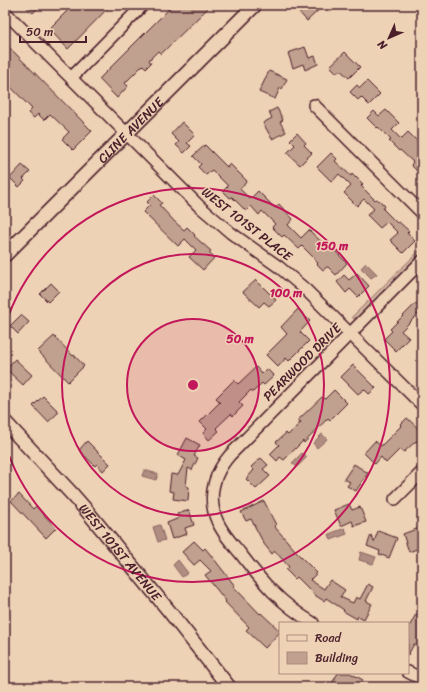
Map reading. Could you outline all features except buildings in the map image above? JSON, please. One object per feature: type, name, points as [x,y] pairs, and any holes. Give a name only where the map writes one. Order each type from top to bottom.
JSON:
[{"type":"street","points":[[71,78],[143,5]]},
{"type":"street","name":"CLINE AVENUE","points":[[5,254],[254,5]]},
{"type":"street","name":"WEST 101ST PLACE","points":[[5,12],[199,206],[231,233],[293,278],[422,405]]},
{"type":"street","points":[[314,105],[422,213]]},
{"type":"street","name":"PEARWOOD DRIVE","points":[[310,622],[292,610],[275,594],[250,567],[225,534],[216,519],[212,500],[213,488],[217,474],[225,461],[422,261]]},
{"type":"street","name":"WEST 101ST AVENUE","points":[[5,422],[78,500],[229,687]]},
{"type":"street","points":[[396,498],[422,472]]},
{"type":"street","points":[[409,672],[422,679]]},
{"type":"shaded area","points":[[422,248],[422,253],[360,315],[354,319],[352,317]]},
{"type":"shaded area","points":[[366,263],[377,274],[371,278],[361,268]]},
{"type":"shaded area","points":[[322,434],[327,439],[317,448],[313,443]]},
{"type":"shaded area","points":[[302,453],[307,457],[297,467],[292,463]]},
{"type":"shaded area","points":[[144,470],[158,474],[156,480],[142,476]]},
{"type":"shaded area","points":[[160,525],[165,540],[158,542],[153,527]]},
{"type":"shaded area","points":[[345,528],[347,534],[331,540],[329,534]]},
{"type":"shaded area","points":[[361,552],[376,557],[373,564],[359,560]]},
{"type":"shaded area","points":[[178,560],[188,573],[182,577],[173,565]]}]
